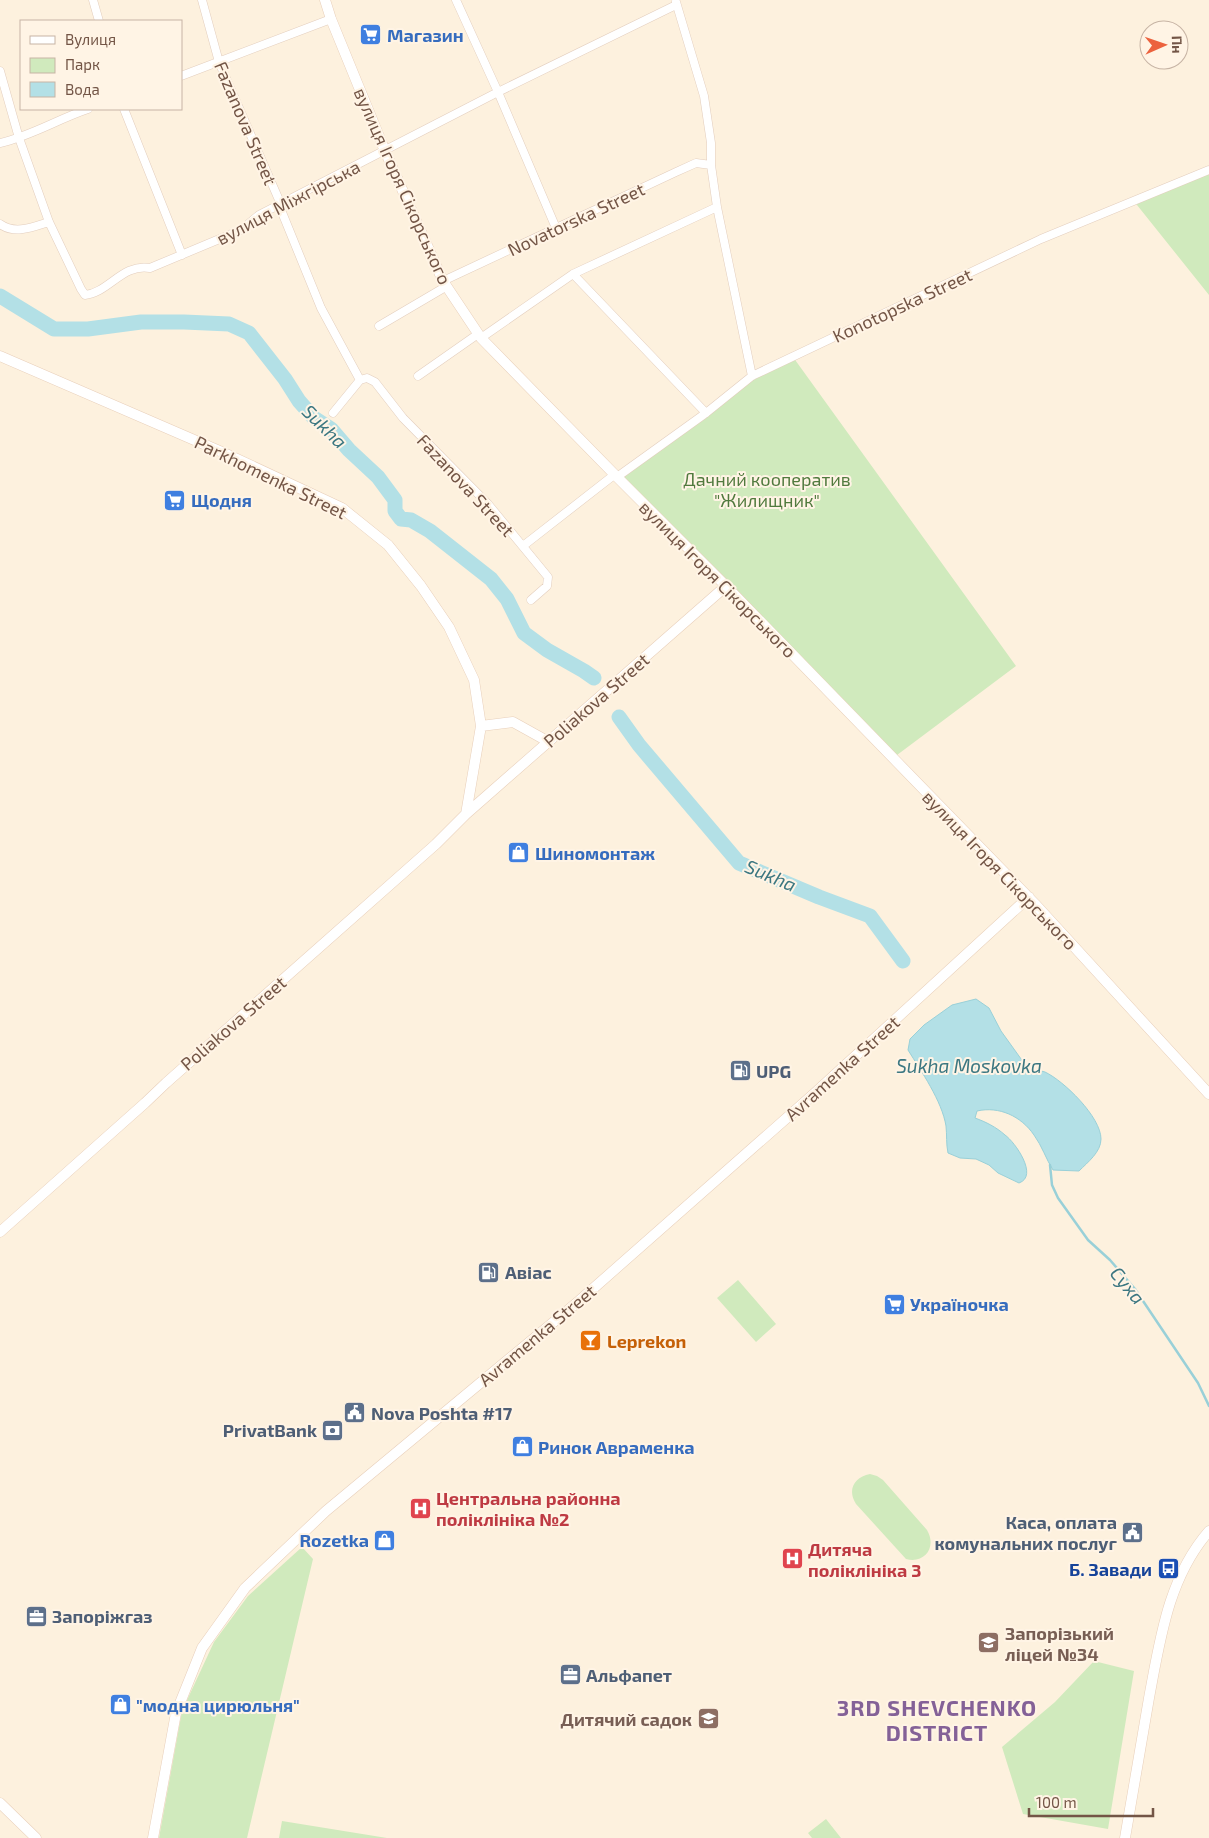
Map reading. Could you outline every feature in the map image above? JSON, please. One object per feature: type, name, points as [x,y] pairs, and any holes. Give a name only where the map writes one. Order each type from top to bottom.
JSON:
[{"type":"main road","name":"вулиця Ігоря Сікорського","points":[[325,0],[385,151],[445,284],[480,336],[1029,898],[1209,1094]]},
{"type":"main road","name":"Parkhomenka Street","points":[[0,356],[222,452],[342,508],[388,545],[421,586],[449,627],[474,680],[481,726]]},
{"type":"main road","name":"Poliakova Street","points":[[0,1232],[436,844],[466,814],[726,586]]},
{"type":"main road","points":[[466,814],[481,726],[513,722],[549,742]]},
{"type":"main road","name":"Avramenka Street","points":[[153,1838],[176,1713],[202,1648],[245,1588],[326,1510],[579,1301],[815,1094],[1029,898]]},
{"type":"main road","points":[[1125,1838],[1162,1632],[1174,1589],[1201,1541],[1209,1531]]},
{"type":"main road","points":[[0,1803],[36,1838]]},
{"type":"street","points":[[94,0],[99,20]]},
{"type":"street","name":"Fazanova Street","points":[[202,0],[219,62],[279,200],[279,205],[320,308],[360,380],[367,378],[375,382],[403,418],[488,504],[548,577],[547,586],[531,600]]},
{"type":"street","points":[[456,0],[498,92],[556,228]]},
{"type":"street","points":[[676,3],[704,96],[717,207],[752,376]]},
{"type":"street","name":"вулиця Міжгірська","points":[[49,222],[85,295],[93,294],[115,278],[140,266],[150,268],[241,230],[260,214],[676,3]]},
{"type":"street","points":[[182,76],[331,18]]},
{"type":"street","points":[[0,71],[19,138],[49,222],[19,230],[6,229],[0,224]]},
{"type":"street","points":[[0,142],[19,138],[62,118],[85,110]]},
{"type":"street","points":[[124,110],[182,255]]},
{"type":"street","name":"Novatorska Street","points":[[380,326],[445,284],[556,228],[689,166],[696,164],[711,166]]},
{"type":"street","name":"Konotopska Street","points":[[523,546],[615,476],[706,413],[752,376],[1041,239],[1209,170]]},
{"type":"street","points":[[418,376],[573,274],[717,207]]},
{"type":"street","points":[[573,274],[706,413]]},
{"type":"street","points":[[333,413],[360,380]]},
{"type":"green space","points":[[1209,170],[1209,295],[1133,200]]},
{"type":"green space","name":"Дачний кооператив \"Жилищник\"","points":[[793,357],[1016,666],[893,758],[614,475],[752,376]]},
{"type":"green space","points":[[738,1280],[776,1324],[756,1342],[717,1298]]},
{"type":"green space","points":[[870,1474],[883,1480],[927,1530],[931,1542],[930,1548],[924,1557],[913,1560],[906,1559],[856,1504],[853,1499],[852,1489],[856,1481]]},
{"type":"green space","points":[[302,1547],[313,1559],[247,1838],[159,1838],[182,1711],[214,1642],[248,1596]]},
{"type":"green space","points":[[1094,1661],[1134,1671],[1108,1829],[1023,1814],[1002,1747],[1055,1702]]},
{"type":"green space","points":[[826,1819],[841,1838],[812,1838],[808,1833]]},
{"type":"green space","points":[[282,1821],[387,1838],[279,1838]]},
{"type":"water","name":"Sukha Moskovka","points":[[976,999],[989,1008],[1001,1031],[1029,1070],[1045,1072],[1062,1083],[1080,1101],[1095,1121],[1101,1139],[1099,1148],[1079,1171],[1053,1170],[1029,1128],[1016,1118],[1001,1111],[977,1111],[975,1118],[998,1130],[1014,1144],[1026,1167],[1027,1174],[1025,1179],[1019,1183],[998,1173],[989,1165],[976,1159],[960,1158],[948,1153],[944,1116],[930,1086],[908,1050],[910,1039],[924,1025],[952,1005]]},
{"type":"waterway","name":"Sukha","points":[[0,296],[54,329],[88,329],[141,322],[184,322],[229,324],[249,333],[285,379],[299,401],[314,418],[331,429],[349,450],[378,477],[395,500],[395,511],[401,519],[411,520],[430,531],[491,579],[507,599],[524,633],[547,650],[594,678]]},
{"type":"waterway","name":"Sukha","points":[[619,717],[639,745],[739,863],[819,897],[870,916],[903,961]]},
{"type":"waterway","name":"Суха","points":[[1050,1165],[1052,1185],[1058,1198],[1088,1240],[1110,1260],[1135,1289],[1198,1383],[1209,1406]]},
{"type":"place","name":"Магазин","points":[[371,35]]},
{"type":"place","name":"Щодня","points":[[175,500]]},
{"type":"place","name":"Шиномонтаж","points":[[519,853]]},
{"type":"place","name":"UPG","points":[[740,1071]]},
{"type":"place","name":"Авіас","points":[[489,1272]]},
{"type":"place","name":"Україночка","points":[[894,1304]]},
{"type":"place","name":"Leprekon","points":[[591,1341]]},
{"type":"place","name":"Nova Poshta #17","points":[[355,1413]]},
{"type":"place","name":"PrivatBank","points":[[333,1430]]},
{"type":"place","name":"Ринок Авраменка","points":[[522,1447]]},
{"type":"place","name":"Центральна районна поліклініка №2","points":[[420,1508]]},
{"type":"place","name":"Каса, оплата комунальних послуг","points":[[1133,1532]]},
{"type":"place","name":"Rozetka","points":[[385,1540]]},
{"type":"place","name":"Дитяча поліклініка 3","points":[[792,1559]]},
{"type":"place","name":"Б. Завади","points":[[1168,1569]]},
{"type":"place","name":"Запоріжгаз","points":[[36,1616]]},
{"type":"place","name":"Запорізький ліцей №34","points":[[989,1643]]},
{"type":"place","name":"Альфапет","points":[[570,1675]]},
{"type":"place","name":"\"модна цирюльня\"","points":[[120,1705]]},
{"type":"place","name":"Дитячий садок","points":[[708,1719]]},
{"type":"district","name":"3RD SHEVCHENKO DISTRICT","points":[[937,1720]]}]
